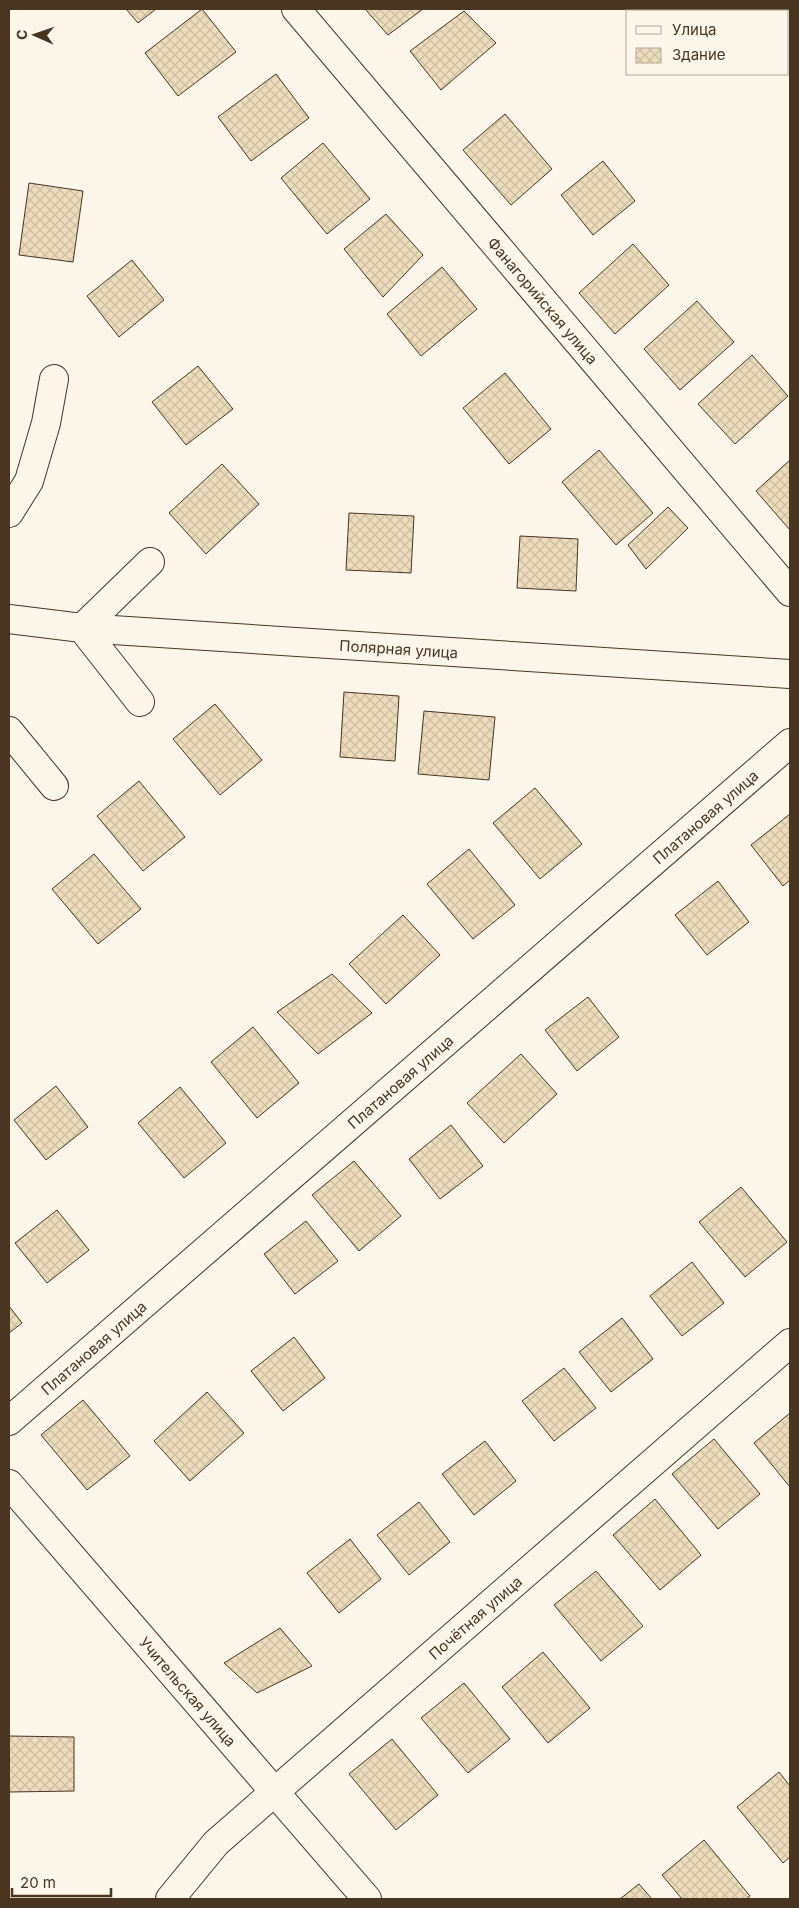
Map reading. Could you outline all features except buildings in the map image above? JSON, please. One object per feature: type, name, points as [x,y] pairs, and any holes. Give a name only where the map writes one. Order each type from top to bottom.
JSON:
[{"type":"street","name":"Фанагорийская улица","points":[[296,9],[790,592]]},
{"type":"street","points":[[9,513],[29,481],[46,423],[54,380]]},
{"type":"street","points":[[140,702],[82,628],[150,562]]},
{"type":"street","name":"Полярная улица","points":[[9,620],[82,628],[790,674]]},
{"type":"street","points":[[9,731],[54,786]]},
{"type":"street","name":"Платановая улица","points":[[9,1422],[790,743]]},
{"type":"street","name":"Почётная улица","points":[[170,1899],[216,1843],[276,1793],[790,1343]]},
{"type":"street","name":"Учительская улица","points":[[9,1484],[368,1899]]}]
